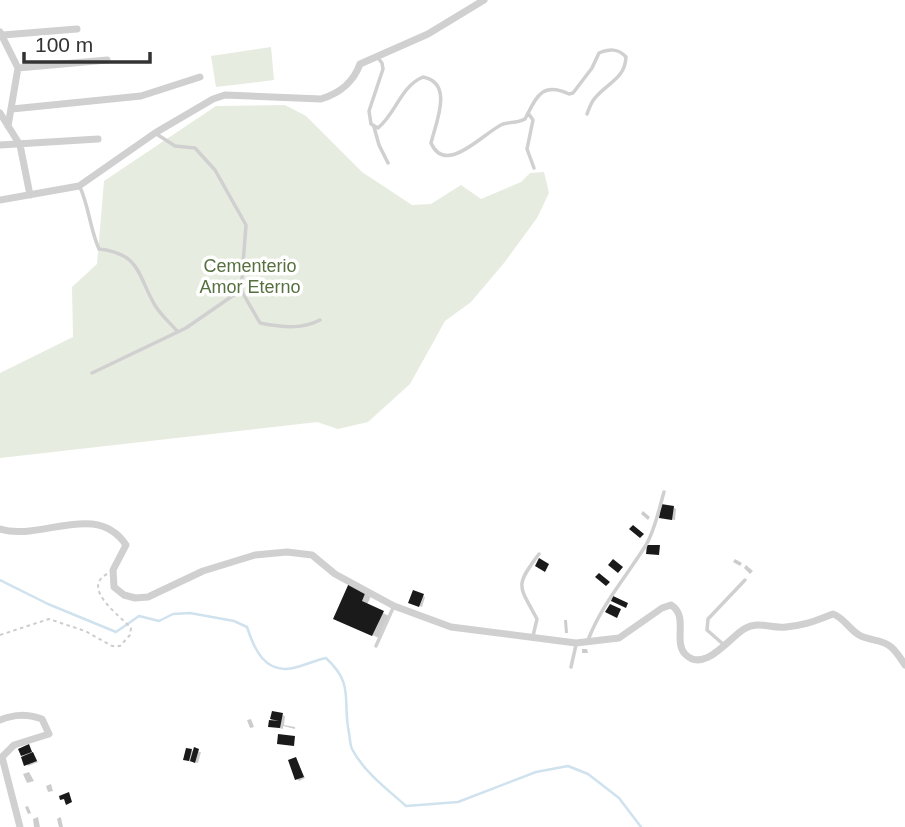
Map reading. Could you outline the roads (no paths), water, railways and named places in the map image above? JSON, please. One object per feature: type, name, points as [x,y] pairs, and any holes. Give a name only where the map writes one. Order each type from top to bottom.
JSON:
[{"type":"street","points":[[0,200],[79,186],[155,133],[213,99],[225,95],[321,99],[335,94],[355,78],[360,64],[428,34],[484,0]]},
{"type":"street","points":[[8,126],[18,68],[2,34],[77,29]]},
{"type":"street","points":[[18,68],[107,60]]},
{"type":"street","points":[[12,109],[141,96],[200,77]]},
{"type":"street","points":[[0,113],[20,145],[30,195]]},
{"type":"street","points":[[0,145],[98,139]]},
{"type":"street","points":[[0,529],[95,523],[109,527],[127,545],[113,570],[114,587],[124,595],[135,598],[148,597],[221,565],[255,555],[287,552],[312,555],[335,574],[394,606],[452,627],[576,643],[587,642],[619,638],[662,608],[671,605],[680,615],[682,649],[687,657],[697,661],[705,659],[755,624],[783,628],[815,623],[833,614],[861,636],[885,642],[905,665]]},
{"type":"street","points":[[0,720],[15,715],[31,715],[42,719],[49,734],[14,745],[2,757],[20,827]]},
{"type":"lane","points":[[374,127],[378,128],[393,113],[401,94],[410,84],[423,77],[435,82],[442,94],[432,143],[434,148],[446,156],[473,145],[505,123],[516,124],[525,119],[537,96],[545,90],[573,93],[592,68],[599,53],[615,49],[622,52],[626,57],[626,65],[620,76],[594,99],[587,114]]},
{"type":"lane","points":[[376,57],[382,62],[383,69],[368,120],[374,127],[388,163]]},
{"type":"lane","points":[[528,113],[533,120],[527,149],[534,168]]},
{"type":"lane","points":[[155,133],[175,146],[195,148],[215,170],[246,225],[241,290],[260,323],[285,328],[320,320]]},
{"type":"lane","points":[[79,186],[99,249],[130,259],[157,307],[178,332]]},
{"type":"lane","points":[[92,373],[178,332],[241,290]]},
{"type":"lane","points":[[587,642],[611,594],[648,542],[664,492]]},
{"type":"lane","points":[[532,638],[537,619],[522,594],[522,583],[525,573],[539,554]]},
{"type":"lane","points":[[725,646],[707,630],[706,625],[708,619],[746,580]]},
{"type":"lane","points":[[376,646],[394,606]]},
{"type":"lane","points":[[571,667],[576,643]]},
{"type":"waterway","points":[[0,580],[48,604],[116,632],[139,616],[159,621],[173,614],[190,613],[234,621],[247,627],[257,651],[275,667],[293,668],[326,658],[341,676],[344,685],[352,749],[369,773],[406,806],[458,802],[536,772],[568,766],[588,774],[619,798],[641,827]]},
{"type":"park label","name":"Cementerio Amor Eterno","points":[[250,276]]}]
